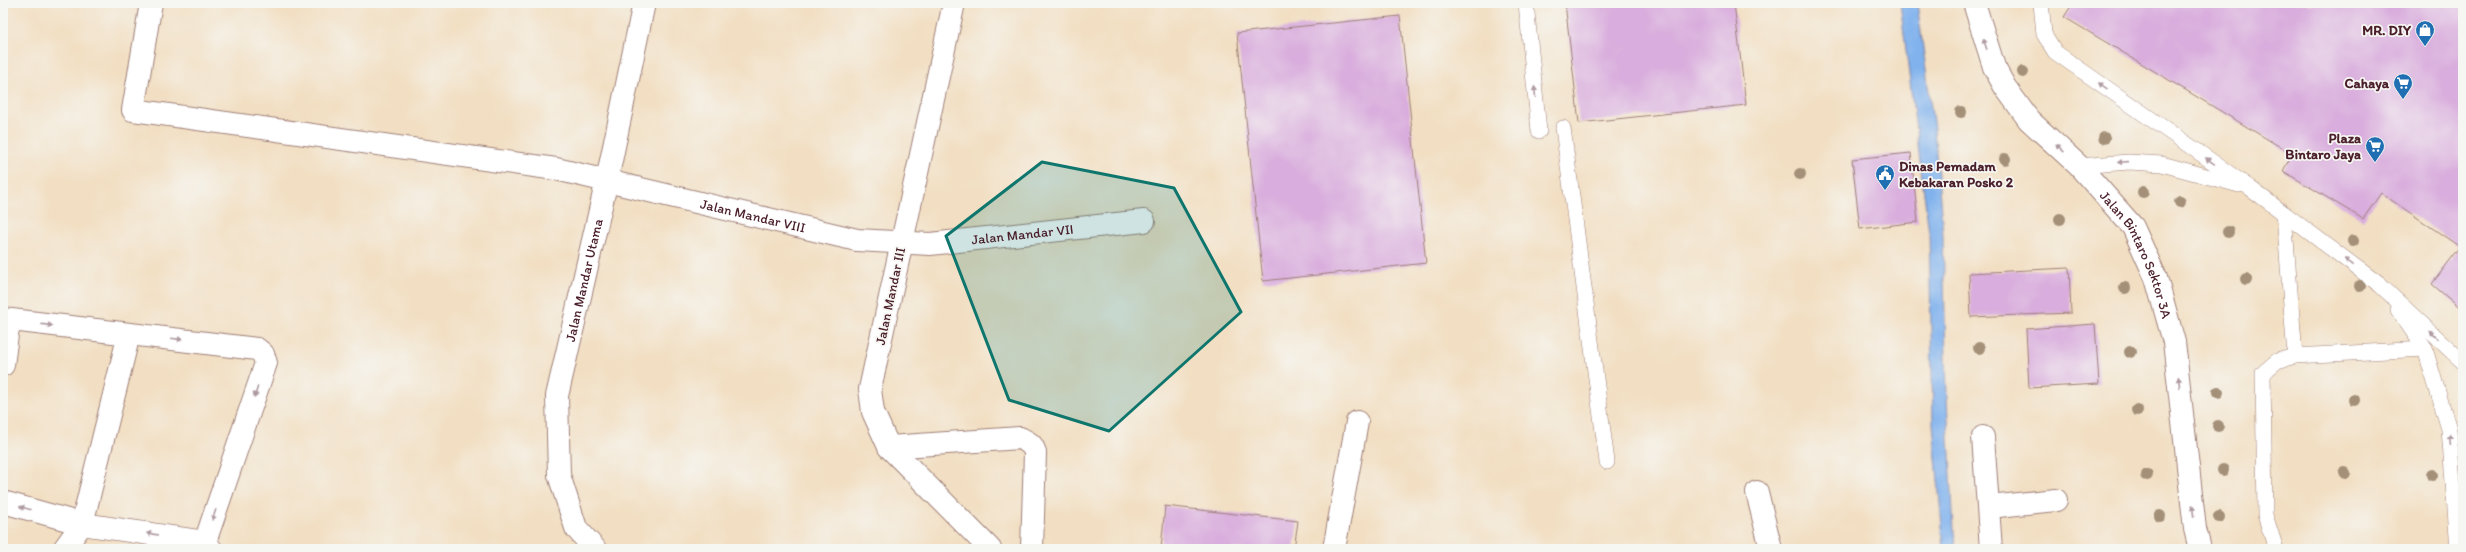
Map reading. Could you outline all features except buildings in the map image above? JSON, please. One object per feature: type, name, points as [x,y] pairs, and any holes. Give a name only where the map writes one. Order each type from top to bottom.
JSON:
[{"type":"street","name":"Jalan Mandar VIII","points":[[151,3],[133,110],[556,168],[857,240],[900,244]]},
{"type":"street","name":"Jalan Mandar Utama","points":[[596,549],[576,528],[559,476],[557,396],[607,180],[644,3]]},
{"type":"street","name":"Jalan Mandar III","points":[[954,3],[900,244],[870,389],[873,412],[889,447],[990,549]]},
{"type":"street","name":"Jalan Bintaro Sektor 3A","points":[[1974,3],[1994,67],[2005,87],[2030,120],[2079,166],[2133,228],[2156,278],[2174,342],[2196,529],[2200,549]]},
{"type":"street","name":"Jalan Mandar VII","points":[[900,244],[930,244],[1144,221]]},
{"type":"street","points":[[3,365],[6,320],[257,349],[263,354],[266,363],[208,546],[82,524],[3,502]]},
{"type":"street","points":[[64,549],[82,524],[129,334]]},
{"type":"street","points":[[1334,549],[1357,422]]},
{"type":"street","points":[[1983,437],[1991,549]]},
{"type":"street","points":[[889,447],[1020,438],[1028,441],[1033,446],[1035,453],[1032,549]]},
{"type":"street","points":[[1757,492],[1771,549]]},
{"type":"street","points":[[1989,507],[2056,500]]},
{"type":"lane","points":[[1526,3],[1540,131]]},
{"type":"lane","points":[[2041,3],[2044,34],[2055,52],[2250,188],[2380,285],[2463,362]]},
{"type":"lane","points":[[1563,128],[1607,462]]},
{"type":"lane","points":[[2079,166],[2129,162],[2162,164],[2250,188]]},
{"type":"lane","points":[[2284,214],[2295,356]]},
{"type":"lane","points":[[2380,285],[2425,349],[2449,429],[2460,524],[2458,549]]},
{"type":"lane","points":[[2276,549],[2265,515],[2263,373],[2277,361],[2295,356],[2425,349]]},
{"type":"highlighted area","points":[[1042,162],[1174,188],[1241,312],[1109,431],[1009,400],[946,236]]},
{"type":"water","points":[[1900,3],[1917,3],[1934,129],[1943,234],[1947,400],[1955,549],[1944,549],[1933,424],[1929,233]]},
{"type":"place","name":"MR. DIY","points":[[2425,47]]},
{"type":"place","name":"Cahaya","points":[[2403,100]]},
{"type":"place","name":"Plaza Bintaro Jaya","points":[[2375,163]]},
{"type":"place","name":"Dinas Pemadam Kebakaran Posko 2","points":[[1885,191]]}]
